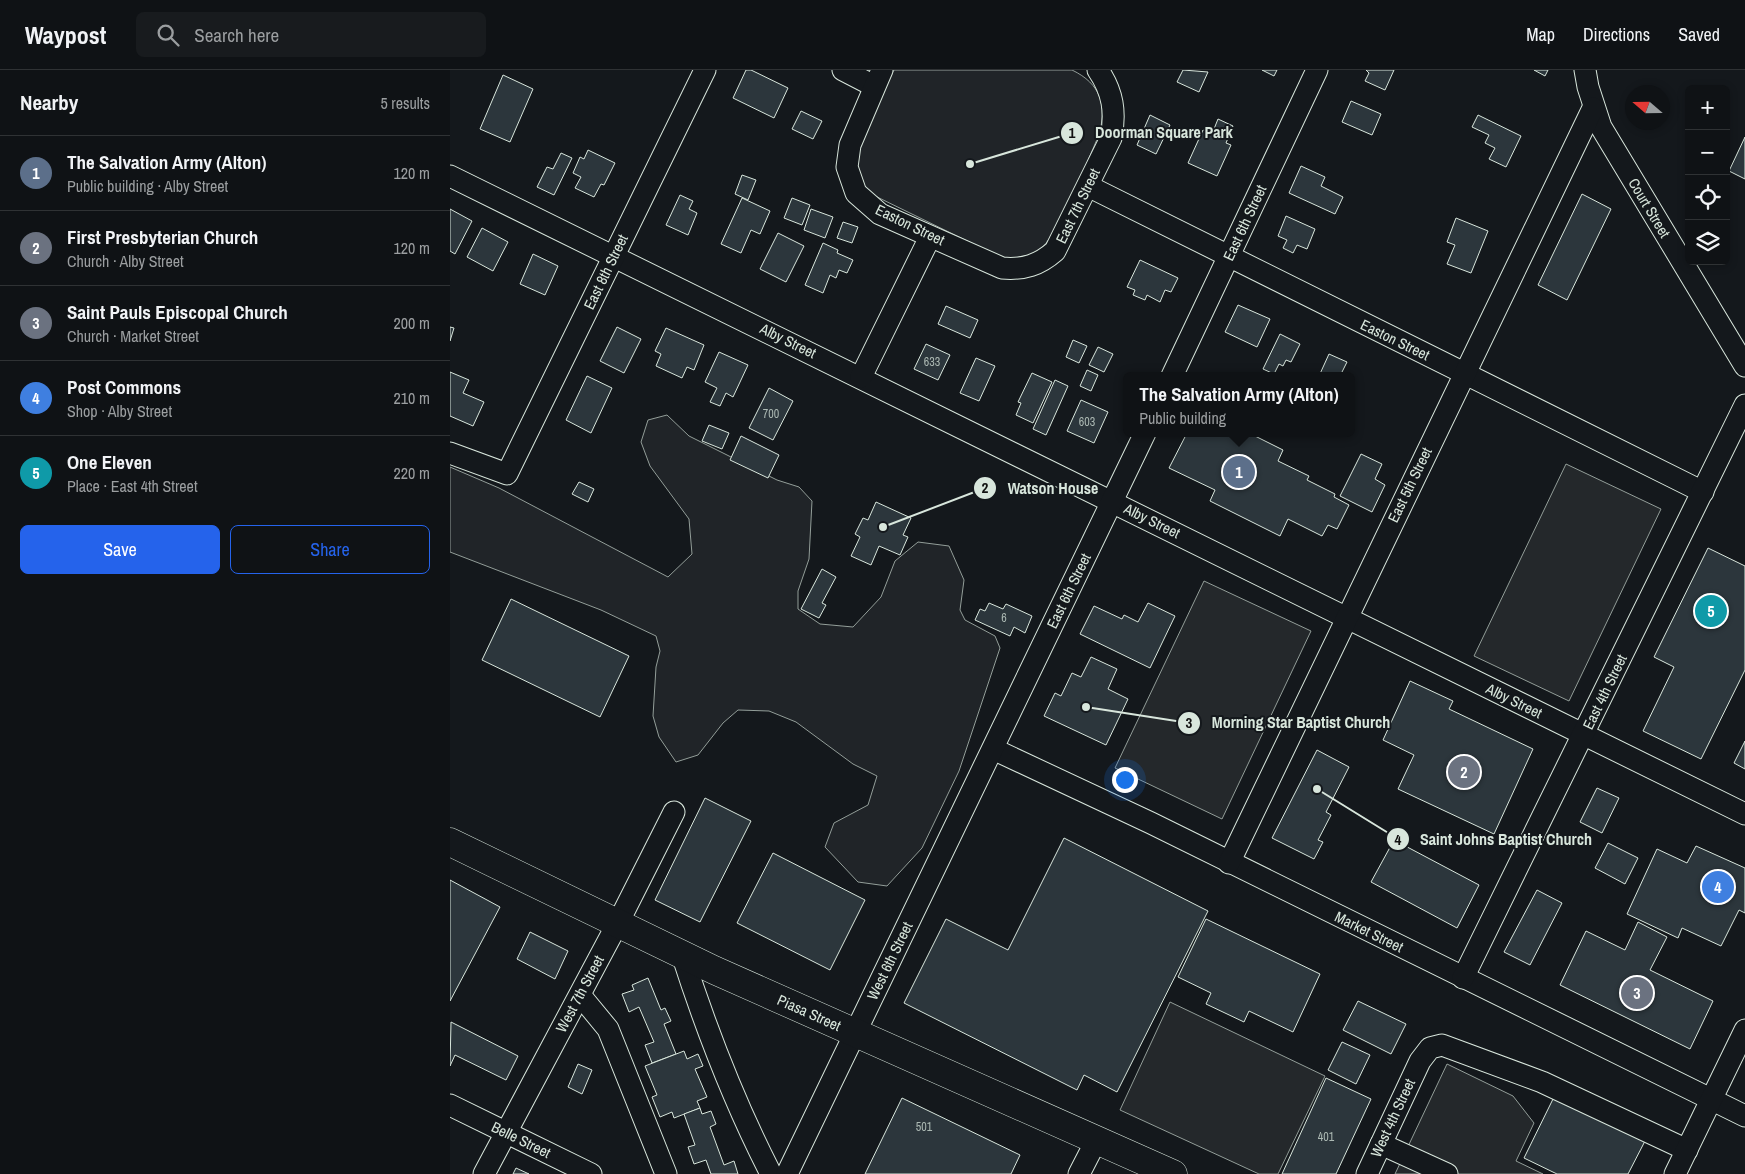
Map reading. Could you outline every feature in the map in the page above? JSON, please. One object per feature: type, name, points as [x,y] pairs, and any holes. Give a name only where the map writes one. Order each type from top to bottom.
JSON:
[{"type":"highway","name":"Piasa Street","points":[[450,842],[682,954],[855,1034],[1173,1174]]},
{"type":"street","name":"East 8th Street","points":[[450,453],[507,474],[705,70]]},
{"type":"street","points":[[843,70],[878,78]]},
{"type":"street","name":"East 7th Street","points":[[1043,261],[1055,251],[1064,236],[1111,138],[1114,104],[1107,84],[1098,70]]},
{"type":"street","name":"East 6th Street","points":[[1174,372],[1317,70]]},
{"type":"street","name":"Court Street","points":[[1585,70],[1593,108],[1600,127],[1745,366]]},
{"type":"street","name":"Easton Street","points":[[878,78],[861,116],[848,157],[847,167],[856,193],[880,214],[1002,268],[1031,267],[1043,261]]},
{"type":"street","name":"East 5th Street","points":[[1229,863],[1593,108]]},
{"type":"street","name":"Alby Street","points":[[450,176],[615,255],[1032,464],[1112,501],[1745,814]]},
{"type":"street","name":"Easton Street","points":[[1088,186],[1703,492]]},
{"type":"street","points":[[861,377],[930,237]]},
{"type":"street","name":"East 4th Street","points":[[1463,978],[1584,736],[1745,405]]},
{"type":"street","name":"East 6th Street","points":[[993,749],[1143,437]]},
{"type":"street","name":"Market Street","points":[[993,749],[1745,1116]]},
{"type":"street","name":"West 6th Street","points":[[787,1174],[993,749]]},
{"type":"street","name":"West 7th Street","points":[[484,1174],[618,923],[674,812]]},
{"type":"street","points":[[682,954],[703,1017],[753,1138],[771,1174]]},
{"type":"street","points":[[580,995],[608,1029],[666,1174]]},
{"type":"street","points":[[1675,1174],[1745,1030]]},
{"type":"street","name":"West 4th Street","points":[[1367,1174],[1420,1061],[1430,1048],[1448,1047],[1542,1082],[1687,1150]]},
{"type":"street","name":"Belle Street","points":[[450,1105],[591,1174]]},
{"type":"street","points":[[1079,1174],[1096,1140]]},
{"type":"street","points":[[1381,1144],[1447,1174]]},
{"type":"shaded area","points":[[894,70],[1072,70],[1090,82],[1099,96],[1102,105],[1099,135],[1063,215],[1046,243],[1038,251],[1026,256],[1004,259],[871,194],[862,184],[856,172],[855,160],[858,147],[868,120]]},
{"type":"shaded area","points":[[667,415],[689,436],[777,480],[799,487],[812,501],[809,559],[798,591],[798,609],[820,624],[853,627],[881,597],[895,561],[918,542],[949,546],[964,580],[960,610],[965,620],[995,636],[1000,648],[959,771],[922,848],[887,886],[858,882],[825,847],[834,823],[868,805],[877,776],[853,764],[796,722],[769,711],[738,710],[723,723],[698,755],[676,762],[659,737],[653,716],[656,667],[660,651],[656,636],[601,610],[450,552],[450,467],[499,488],[668,577],[692,554],[689,519],[650,466],[641,442],[648,420]]},
{"type":"shaded area","points":[[1566,464],[1661,509],[1569,701],[1474,656]]},
{"type":"shaded area","points":[[1204,581],[1311,631],[1222,819],[1115,768]]},
{"type":"shaded area","points":[[1170,1002],[1325,1076],[1278,1174],[1259,1174],[1120,1110]]},
{"type":"shaded area","points":[[1447,1064],[1513,1096],[1534,1123],[1516,1161],[1543,1174],[1395,1174]]},
{"type":"building","points":[[746,70],[751,70],[788,88],[774,118],[733,98]]},
{"type":"building","points":[[1183,70],[1208,72],[1199,92],[1177,82]]},
{"type":"building","points":[[1262,70],[1277,70],[1274,76]]},
{"type":"building","points":[[1366,70],[1394,70],[1385,90],[1365,81],[1369,73]]},
{"type":"building","points":[[1534,70],[1548,70],[1545,76]]},
{"type":"building","points":[[503,75],[533,89],[510,142],[480,129]]},
{"type":"building","points":[[1351,101],[1381,114],[1372,135],[1342,122]]},
{"type":"building","points":[[801,111],[822,121],[813,139],[792,129]]},
{"type":"building","points":[[1150,115],[1170,125],[1156,154],[1137,145]]},
{"type":"building","points":[[1478,115],[1521,136],[1506,167],[1489,159],[1495,148],[1485,143],[1489,135],[1472,127]]},
{"type":"building","points":[[1218,119],[1233,126],[1226,143],[1231,145],[1217,176],[1188,163],[1203,130],[1212,134]]},
{"type":"building","points":[[1745,137],[1745,179],[1730,172]]},
{"type":"building","points":[[588,150],[615,163],[604,185],[601,184],[594,197],[575,188],[581,177],[573,173],[580,157],[584,159]]},
{"type":"building","points":[[561,153],[572,158],[554,195],[537,187],[547,167],[553,169]]},
{"type":"building","points":[[1301,166],[1325,177],[1321,186],[1343,197],[1335,214],[1289,193]]},
{"type":"building","points":[[742,175],[756,180],[748,200],[735,194]]},
{"type":"building","points":[[1582,194],[1611,209],[1567,300],[1538,285]]},
{"type":"building","points":[[680,195],[693,201],[689,209],[697,213],[688,235],[666,225]]},
{"type":"building","points":[[742,198],[770,211],[760,234],[751,230],[741,253],[721,244]]},
{"type":"building","points":[[792,198],[810,205],[802,225],[784,218]]},
{"type":"building","points":[[450,209],[472,221],[455,254],[450,251]]},
{"type":"building","points":[[811,209],[833,217],[825,238],[804,230]]},
{"type":"building","points":[[1286,216],[1315,229],[1307,249],[1297,245],[1293,253],[1283,248],[1287,240],[1278,236]]},
{"type":"building","points":[[1456,218],[1488,231],[1471,273],[1447,264],[1455,245],[1447,242]]},
{"type":"building","points":[[843,222],[858,227],[852,243],[837,238]]},
{"type":"building","points":[[482,228],[508,242],[493,271],[467,257]]},
{"type":"building","points":[[778,233],[804,246],[786,282],[760,269]]},
{"type":"building","points":[[823,243],[838,250],[837,253],[853,260],[847,273],[839,270],[836,278],[830,275],[823,293],[805,285]]},
{"type":"building","points":[[533,254],[558,266],[545,295],[520,284]]},
{"type":"building","points":[[1140,260],[1178,278],[1171,292],[1165,290],[1160,302],[1147,295],[1145,300],[1133,295],[1135,290],[1127,287]]},
{"type":"building","points":[[1238,305],[1270,319],[1257,347],[1225,332]]},
{"type":"building","points":[[946,306],[978,320],[970,338],[938,324]]},
{"type":"building","points":[[450,327],[454,328],[450,341]]},
{"type":"building","points":[[617,327],[641,339],[624,373],[600,361]]},
{"type":"building","points":[[666,328],[704,345],[694,370],[687,367],[682,378],[656,366],[661,354],[655,351]]},
{"type":"building","points":[[1280,334],[1300,344],[1291,362],[1286,360],[1283,366],[1279,364],[1275,372],[1263,369]]},
{"type":"building","points":[[1073,340],[1087,346],[1079,363],[1066,357]]},
{"type":"building","points":[[926,344],[950,355],[938,380],[914,369]]},
{"type":"building","points":[[1098,347],[1113,354],[1104,372],[1089,365]]},
{"type":"building","points":[[719,352],[748,365],[733,397],[726,393],[720,406],[710,402],[717,388],[705,382]]},
{"type":"building","points":[[1329,354],[1347,362],[1342,372],[1321,372]]},
{"type":"building","points":[[976,358],[995,366],[979,401],[960,393]]},
{"type":"building","points":[[1087,370],[1098,375],[1091,391],[1080,386]]},
{"type":"building","points":[[450,372],[469,380],[463,393],[484,402],[473,426],[450,416]]},
{"type":"building","points":[[1032,373],[1052,382],[1033,423],[1016,415],[1021,403],[1018,402]]},
{"type":"building","points":[[587,376],[612,388],[591,433],[566,420]]},
{"type":"building","points":[[1055,380],[1068,386],[1046,435],[1033,429]]},
{"type":"building","points":[[769,388],[793,401],[773,440],[749,428]]},
{"type":"building","points":[[1081,400],[1108,412],[1094,443],[1067,431]]},
{"type":"building","points":[[709,425],[729,433],[722,449],[702,441]]},
{"type":"building","points":[[741,436],[779,455],[768,478],[730,460]]},
{"type":"building","points":[[1185,437],[1257,437],[1283,450],[1278,461],[1309,476],[1307,480],[1335,494],[1334,497],[1349,505],[1337,529],[1328,525],[1322,536],[1288,519],[1280,536],[1210,501],[1215,490],[1169,468]]},
{"type":"building","points":[[1361,454],[1382,464],[1375,479],[1385,485],[1372,512],[1340,496]]},
{"type":"building","points":[[579,482],[594,489],[588,502],[572,494]]},
{"type":"building","points":[[876,502],[911,518],[903,535],[908,537],[900,555],[879,546],[871,565],[851,556],[860,537],[855,534],[863,518],[868,520]]},
{"type":"building","points":[[1708,548],[1745,566],[1745,670],[1701,759],[1643,731],[1674,667],[1654,657]]},
{"type":"building","points":[[822,569],[836,577],[822,603],[826,605],[819,618],[801,609]]},
{"type":"building","points":[[511,599],[629,656],[600,717],[482,660]]},
{"type":"building","points":[[989,603],[1003,609],[1006,604],[1032,616],[1025,633],[1014,627],[1010,636],[975,620],[980,609],[985,611]]},
{"type":"building","points":[[1148,603],[1175,616],[1150,668],[1080,634],[1094,606],[1122,619],[1124,615],[1138,622]]},
{"type":"building","points":[[1091,657],[1117,669],[1108,689],[1128,699],[1106,745],[1044,716],[1055,693],[1061,696],[1072,673],[1081,677]]},
{"type":"building","points":[[1410,681],[1453,701],[1449,709],[1533,749],[1494,834],[1398,789],[1414,755],[1383,740]]},
{"type":"building","points":[[1745,741],[1745,769],[1734,763]]},
{"type":"building","points":[[1317,750],[1349,767],[1326,812],[1331,815],[1318,840],[1323,842],[1314,859],[1272,838]]},
{"type":"building","points":[[1597,788],[1619,798],[1602,833],[1580,822]]},
{"type":"building","points":[[705,798],[751,821],[700,922],[655,900]]},
{"type":"building","points":[[1064,838],[1208,911],[1117,1092],[1084,1075],[1077,1090],[904,1003],[946,919],[1008,950]]},
{"type":"building","points":[[1394,840],[1479,885],[1457,928],[1371,882]]},
{"type":"building","points":[[1608,843],[1638,858],[1625,884],[1595,868]]},
{"type":"building","points":[[1696,846],[1745,868],[1745,913],[1739,910],[1721,946],[1682,928],[1678,938],[1627,914],[1657,849],[1687,863]]},
{"type":"building","points":[[773,853],[865,900],[830,970],[737,923]]},
{"type":"building","points":[[450,880],[500,907],[450,1001]]},
{"type":"building","points":[[1537,890],[1562,903],[1530,965],[1504,952]]},
{"type":"building","points":[[1206,919],[1320,974],[1293,1032],[1249,1011],[1244,1022],[1206,1004],[1211,993],[1178,977]]},
{"type":"building","points":[[1638,922],[1667,937],[1650,970],[1713,1001],[1690,1049],[1560,985],[1586,931],[1625,950]]},
{"type":"building","points":[[530,932],[568,951],[555,979],[517,959]]},
{"type":"building","points":[[648,978],[661,1010],[665,1008],[671,1021],[664,1024],[676,1054],[652,1063],[645,1045],[654,1042],[639,1007],[629,1012],[622,994],[634,990],[632,985]]},
{"type":"building","points":[[1358,1001],[1406,1024],[1391,1054],[1343,1030]]},
{"type":"building","points":[[451,1022],[518,1056],[506,1080],[455,1055],[450,1066]]},
{"type":"building","points":[[1342,1042],[1370,1055],[1356,1084],[1328,1070]]},
{"type":"building","points":[[684,1051],[687,1059],[698,1054],[703,1066],[695,1069],[707,1097],[697,1101],[700,1108],[674,1118],[672,1112],[660,1117],[652,1097],[657,1095],[645,1066]]},
{"type":"building","points":[[578,1064],[592,1070],[582,1094],[568,1087]]},
{"type":"building","points":[[1326,1078],[1371,1099],[1336,1174],[1282,1174]]},
{"type":"building","points":[[1554,1097],[1645,1141],[1628,1174],[1557,1174],[1524,1158]]},
{"type":"building","points":[[902,1098],[1020,1155],[1011,1174],[865,1174]]},
{"type":"building","points":[[700,1108],[702,1114],[711,1111],[716,1124],[710,1127],[724,1165],[734,1161],[738,1174],[711,1174],[706,1160],[694,1164],[688,1147],[695,1145],[684,1114]]},
{"type":"building","points":[[516,1168],[529,1174],[513,1174]]},
{"type":"place","name":"Doorman Square Park","points":[[970,164]]},
{"type":"place","name":"The Salvation Army (Alton)","points":[[1239,472]]},
{"type":"place","name":"Watson House","points":[[883,527]]},
{"type":"place","name":"One Eleven","points":[[1711,611]]},
{"type":"place","name":"Morning Star Baptist Church","points":[[1086,707]]},
{"type":"place","name":"First Presbyterian Church","points":[[1464,772]]},
{"type":"place","name":"Saint Johns Baptist Church","points":[[1317,789]]},
{"type":"place","name":"Post Commons","points":[[1718,887]]},
{"type":"place","name":"Saint Pauls Episcopal Church","points":[[1637,993]]}]
